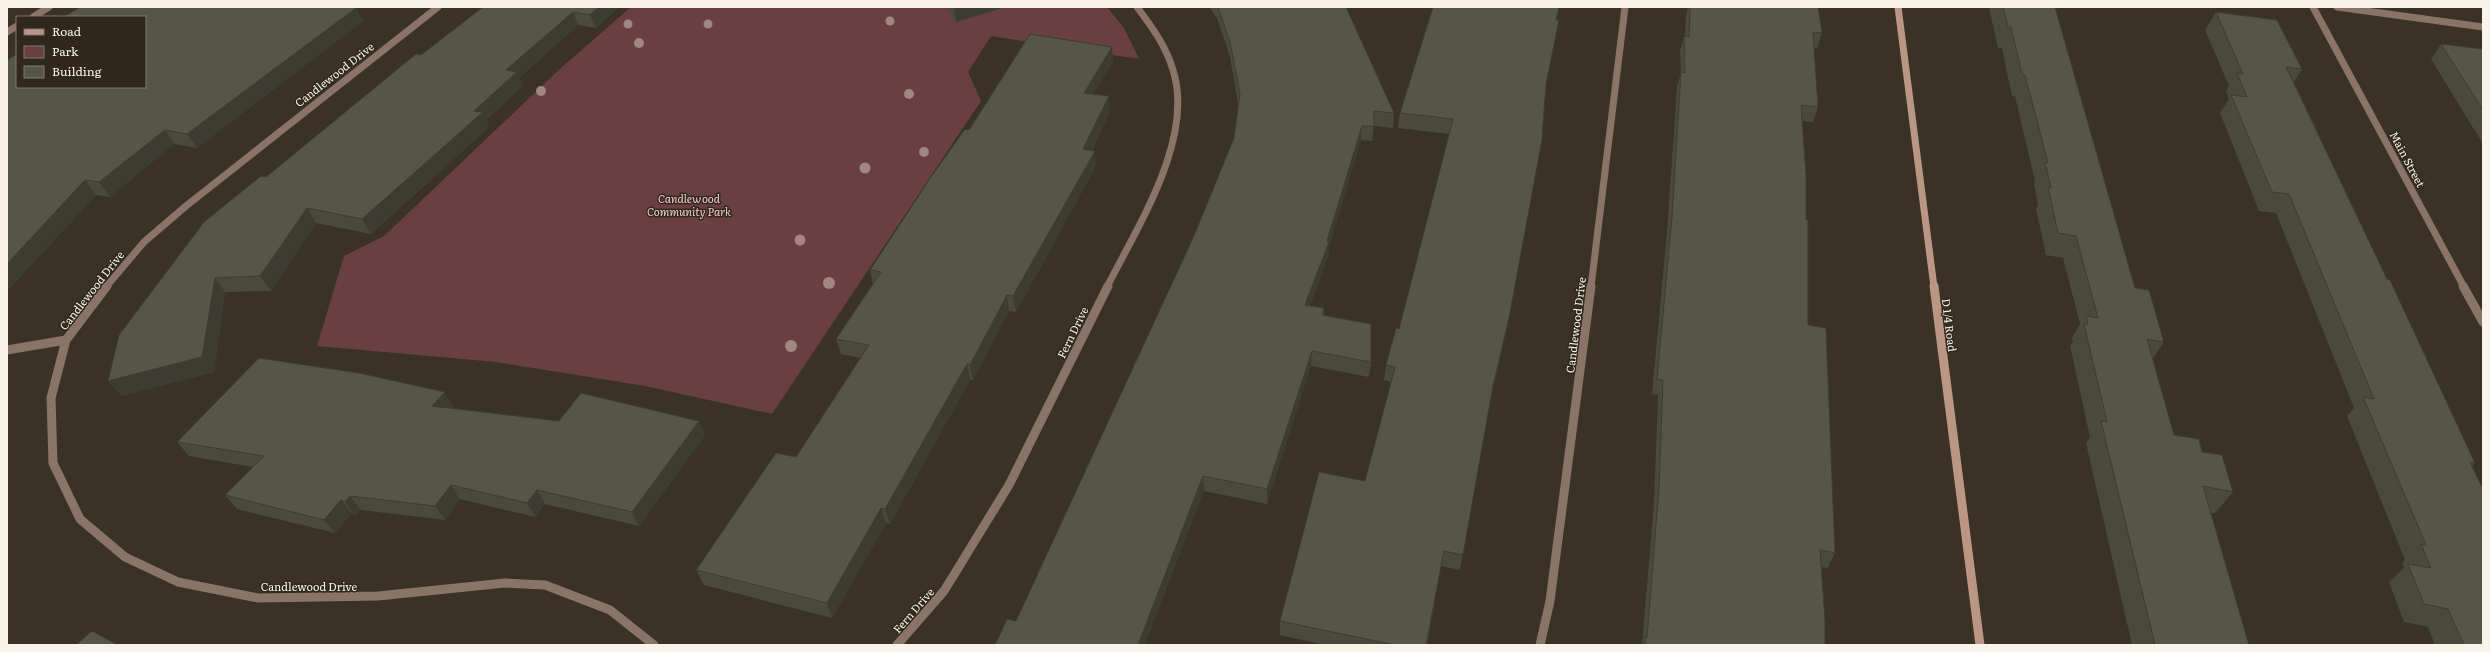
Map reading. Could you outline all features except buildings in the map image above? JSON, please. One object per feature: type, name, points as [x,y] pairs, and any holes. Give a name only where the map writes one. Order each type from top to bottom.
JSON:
[{"type":"street","points":[[34,16],[49,7]]},
{"type":"street","name":"Candlewood Drive","points":[[438,7],[186,206],[144,242],[106,287],[66,340],[51,398],[53,463],[80,519],[125,557],[178,582],[258,598],[378,596],[506,583],[545,585],[581,597],[610,610],[654,645]]},
{"type":"street","name":"Fern Drive","points":[[897,645],[944,592],[1009,485],[1159,183],[1172,141],[1177,116],[1177,86],[1170,58],[1157,32],[1137,7]]},
{"type":"street","name":"Candlewood Drive","points":[[1540,645],[1550,601],[1615,102],[1625,7]]},
{"type":"street","name":"D 1/4 Road","points":[[1898,7],[1980,645]]},
{"type":"street","name":"Main Street","points":[[2313,7],[2483,322]]},
{"type":"street","points":[[2337,7],[2483,27]]},
{"type":"street","points":[[7,32],[16,27]]},
{"type":"street","points":[[7,350],[66,340]]},
{"type":"green space","name":"Candlewood Community Park","points":[[631,7],[1107,7],[1124,28],[1139,59],[991,36],[968,72],[981,101],[772,414],[645,386],[496,362],[317,346],[344,256],[384,236],[563,66]]}]
